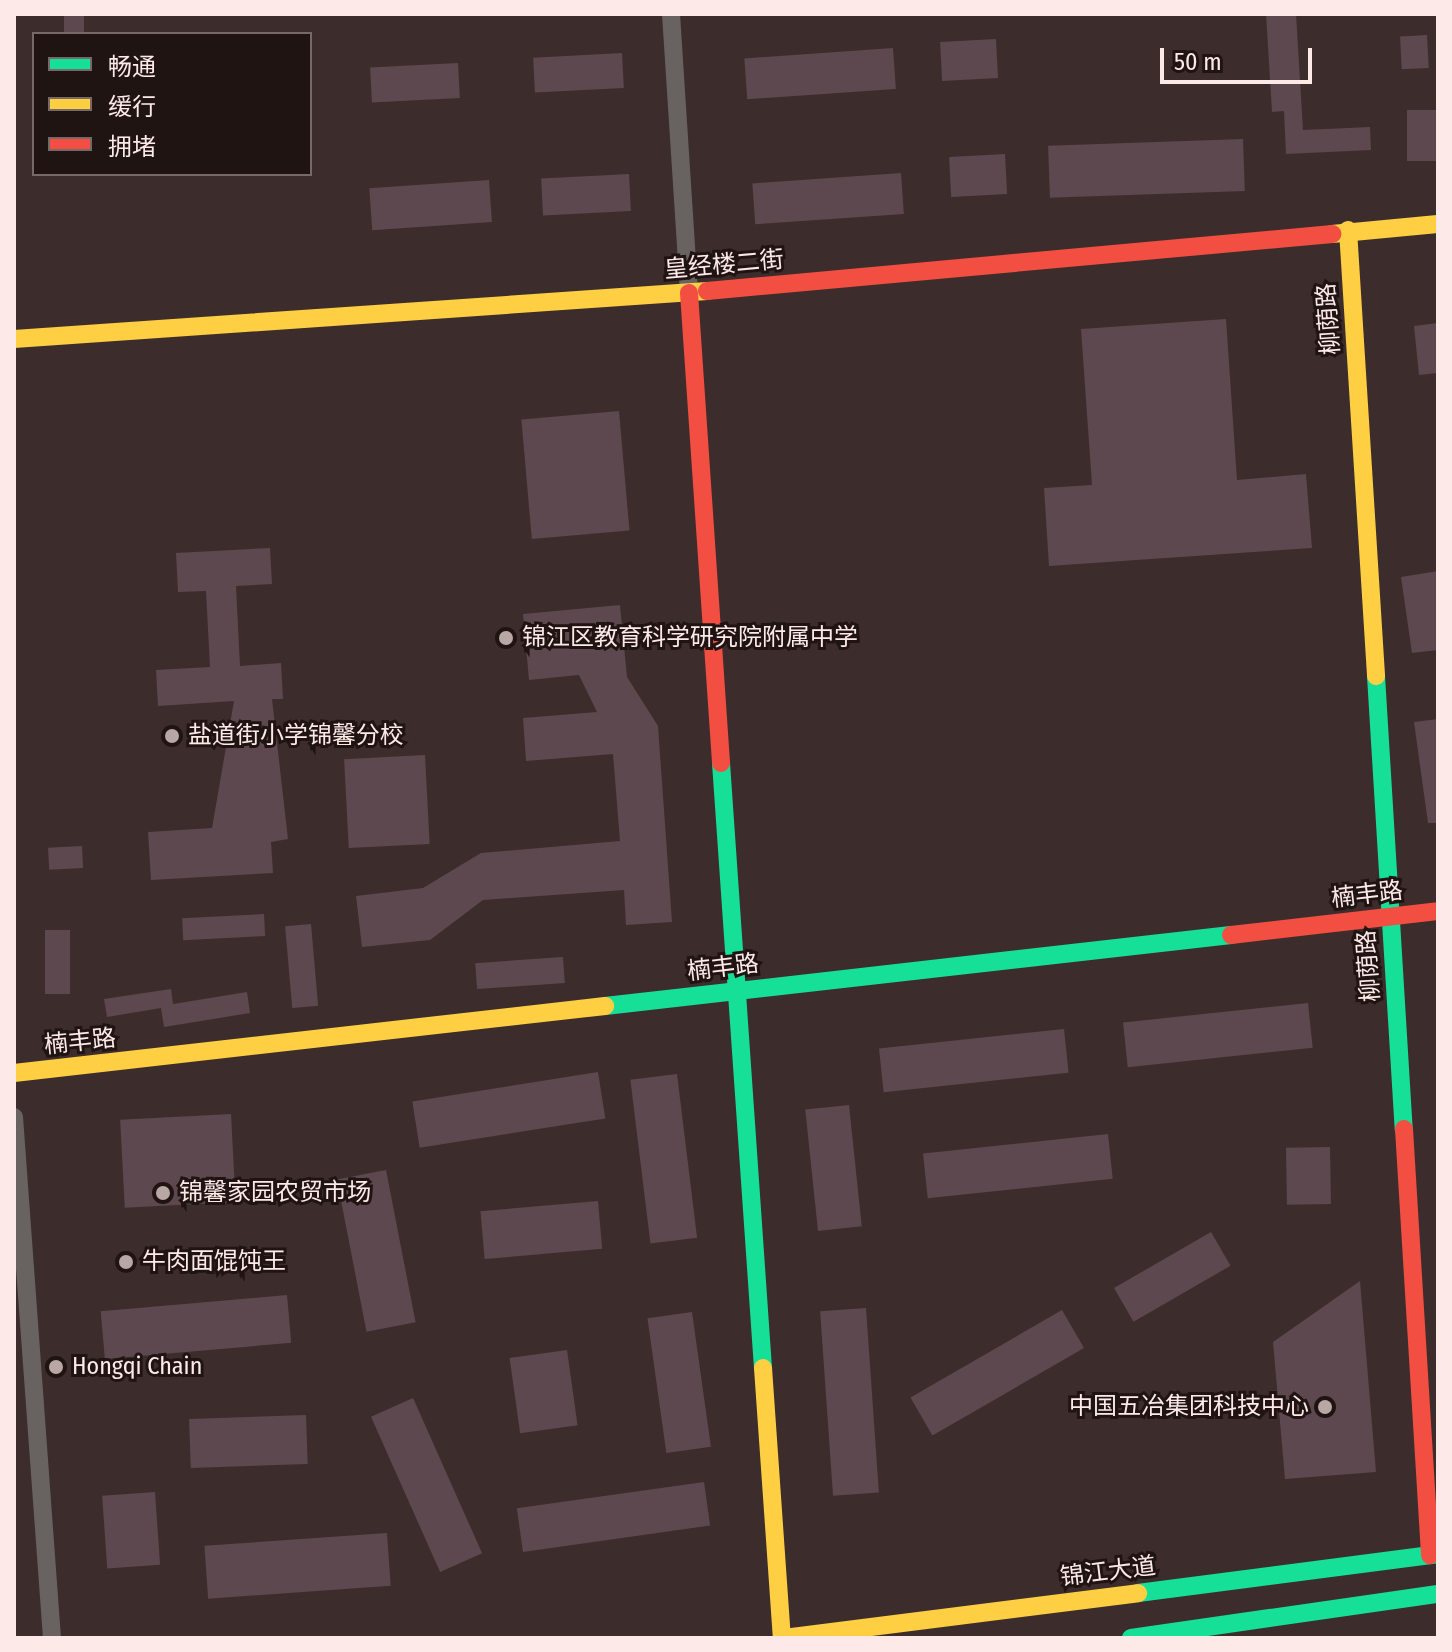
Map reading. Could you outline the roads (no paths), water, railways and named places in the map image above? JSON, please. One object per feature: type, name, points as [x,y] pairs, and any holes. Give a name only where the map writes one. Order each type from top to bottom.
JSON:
[{"type":"street","points":[[671,14],[783,1638]]},
{"type":"street","name":"皇经楼二街","points":[[14,339],[689,293],[1438,224]]},
{"type":"street","name":"柳荫路","points":[[1348,230],[1390,917],[1434,1554]]},
{"type":"street","name":"楠丰路","points":[[14,1073],[1438,911]]},
{"type":"street","points":[[14,1117],[52,1638]]},
{"type":"street","name":"锦江大道","points":[[783,1638],[1434,1554]]},
{"type":"street","points":[[1131,1638],[1438,1594]]},
{"type":"place","name":"锦江区教育科学研究院附属中学","points":[[506,638]]},
{"type":"place","name":"盐道街小学锦馨分校","points":[[172,736]]},
{"type":"place","name":"锦馨家园农贸市场","points":[[163,1193]]},
{"type":"place","name":"牛肉面馄饨王","points":[[126,1262]]},
{"type":"place","name":"Hongqi Chain","points":[[56,1367]]},
{"type":"place","name":"中国五冶集团科技中心","points":[[1325,1407]]}]
